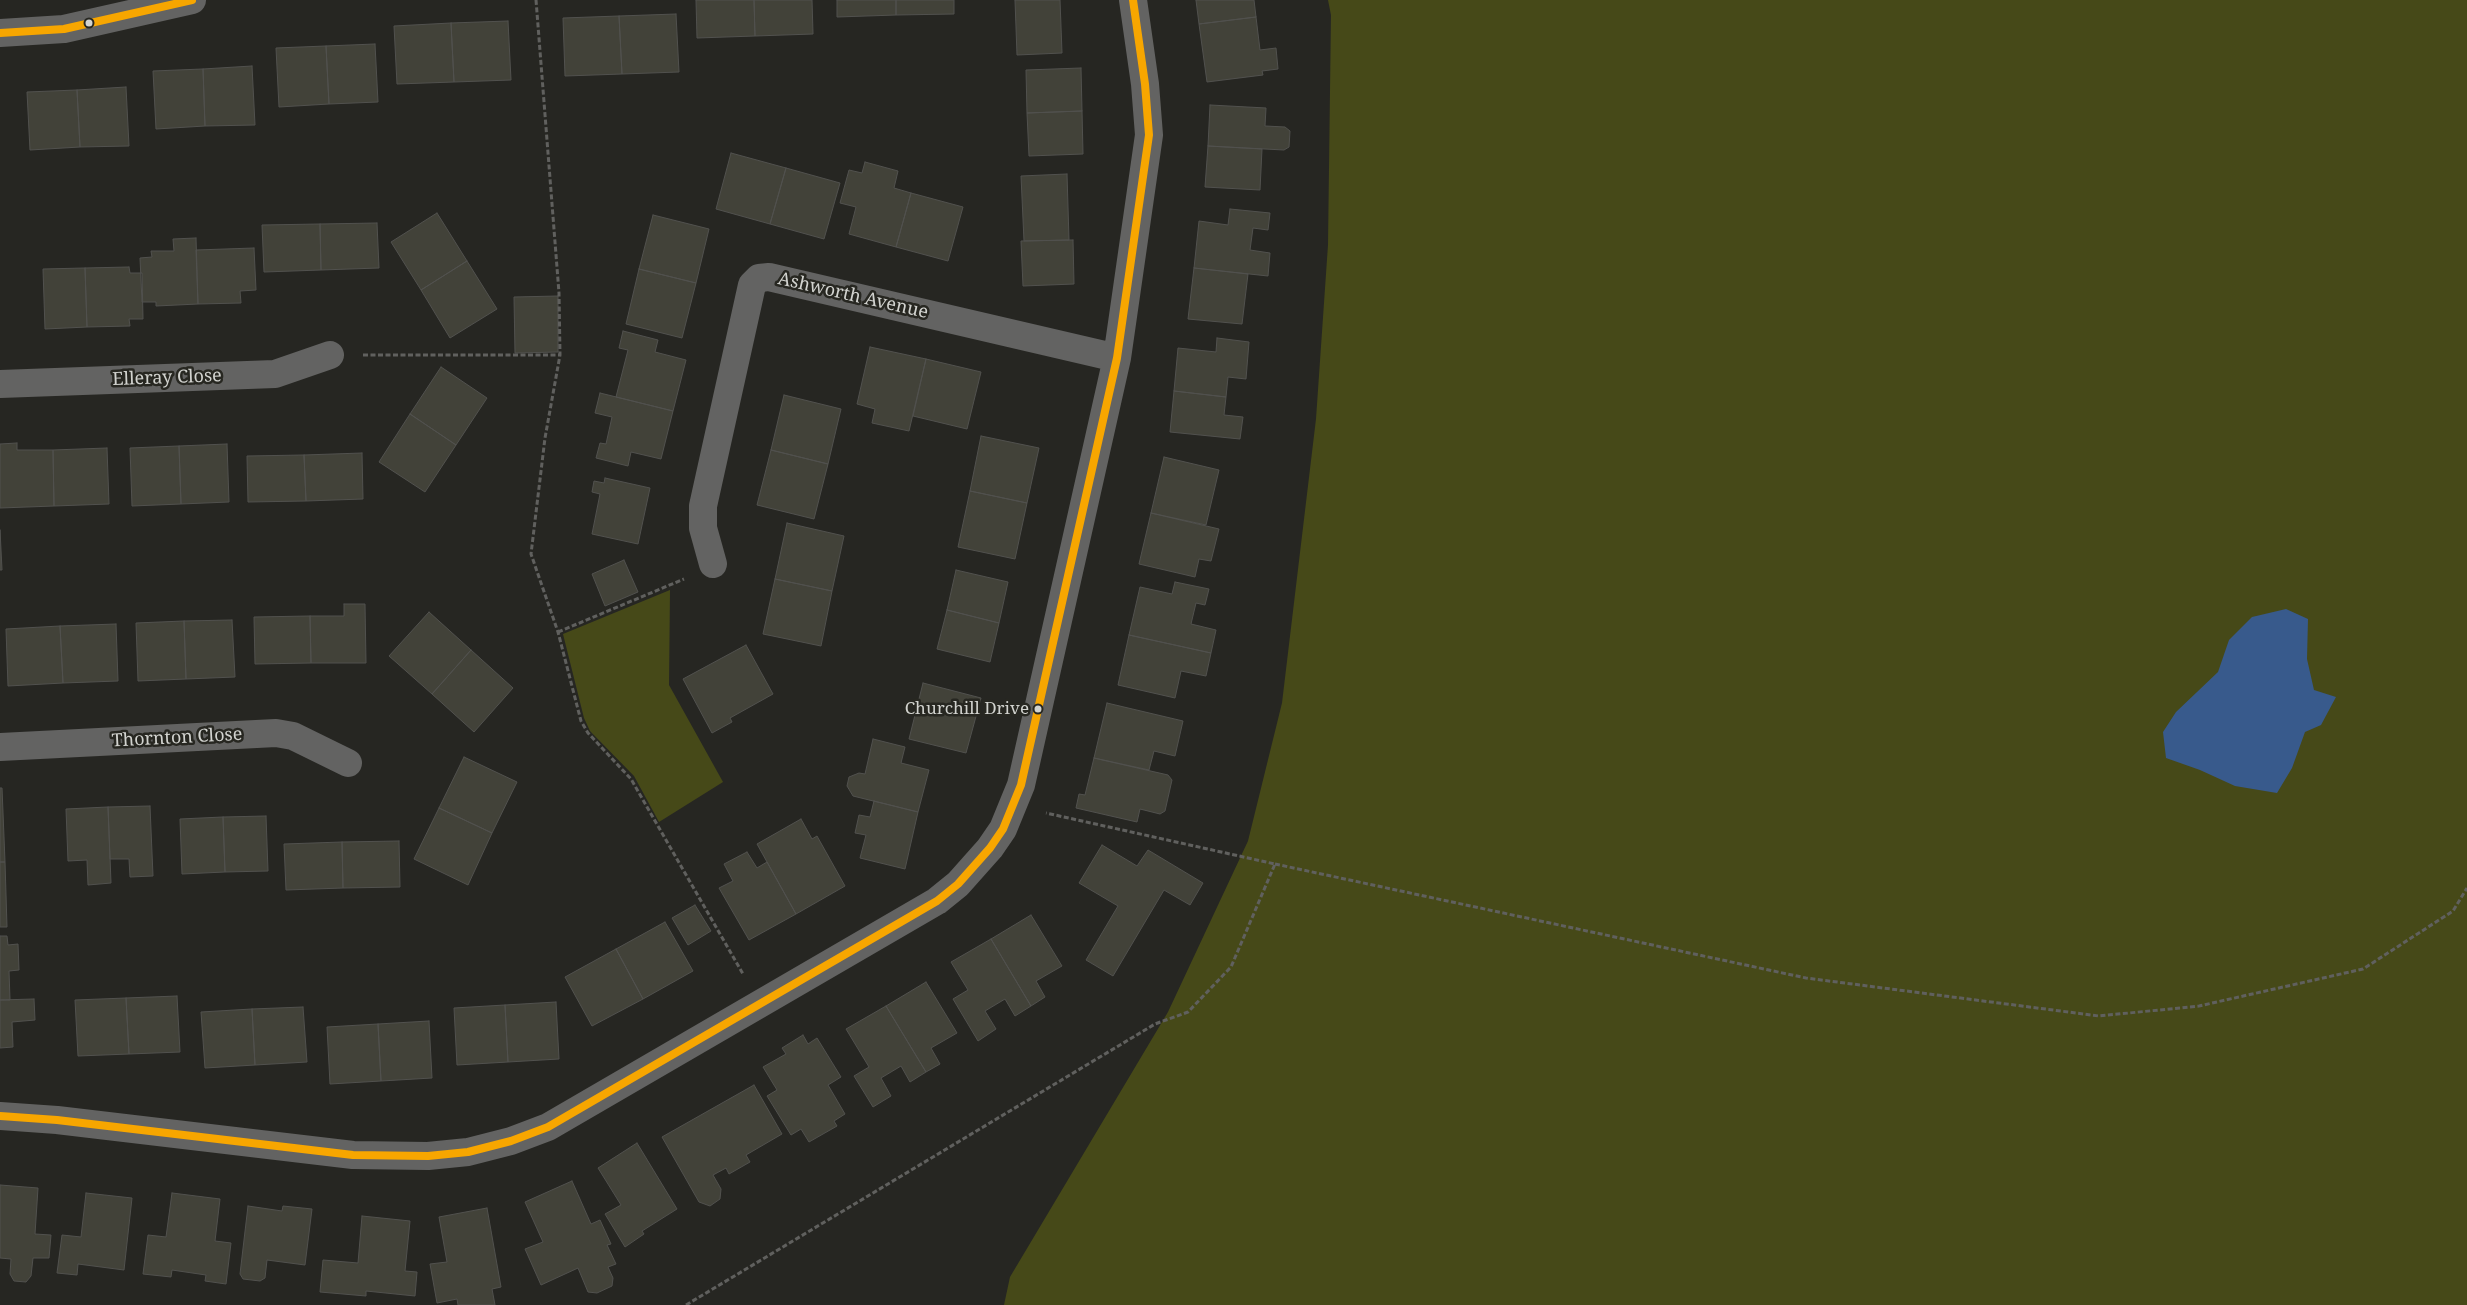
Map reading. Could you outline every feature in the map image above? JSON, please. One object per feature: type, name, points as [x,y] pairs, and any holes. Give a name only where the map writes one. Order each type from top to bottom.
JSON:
[{"type":"street","points":[[0,33],[64,29],[192,0]]},
{"type":"street","points":[[0,1116],[57,1120],[353,1154],[428,1156],[468,1152],[511,1141],[548,1128],[937,901],[958,884],[990,848],[1003,829],[1021,785],[1117,358],[1149,135],[1145,84],[1133,0]]},
{"type":"street","name":"Ashworth Avenue","points":[[713,564],[704,528],[703,506],[752,285],[759,278],[770,277],[1117,358]]},
{"type":"street","name":"Elleray Close","points":[[0,384],[276,374],[330,355]]},
{"type":"street","name":"Thornton Close","points":[[0,747],[276,733],[293,736],[348,763]]},
{"type":"path","points":[[536,0],[559,293],[560,355],[546,438],[531,554],[558,632],[581,721],[588,733],[631,779],[760,1003]]},
{"type":"path","points":[[330,355],[560,355]]},
{"type":"path","points":[[558,632],[664,589],[713,564]]},
{"type":"path","points":[[1014,806],[1274,864],[1806,978],[2099,1016],[2200,1006],[2363,969],[2453,911],[2467,888]]},
{"type":"path","points":[[686,1305],[1156,1024],[1188,1012],[1231,967],[1274,864]]},
{"type":"green space","points":[[1328,0],[2467,0],[2467,1305],[1004,1305],[1010,1277],[1168,1012],[1248,841],[1282,703],[1316,419],[1328,245],[1331,15]]},
{"type":"green space","points":[[670,590],[669,685],[723,782],[659,822],[634,776],[590,731],[584,718],[563,634]]},
{"type":"water","points":[[2286,609],[2308,619],[2307,659],[2314,690],[2336,697],[2321,725],[2305,732],[2292,768],[2277,793],[2235,786],[2200,770],[2166,758],[2163,732],[2176,712],[2218,672],[2229,640],[2252,617]]},
{"type":"building","points":[[696,0],[754,0],[755,36],[697,38]]},
{"type":"building","points":[[754,0],[812,0],[813,34],[755,36]]},
{"type":"building","points":[[837,0],[896,0],[896,15],[837,17]]},
{"type":"building","points":[[896,0],[954,0],[954,14],[896,15]]},
{"type":"building","points":[[1015,0],[1060,0],[1062,53],[1017,55]]},
{"type":"building","points":[[1196,0],[1254,0],[1256,17],[1199,24]]},
{"type":"building","points":[[676,14],[679,72],[622,74],[619,16]]},
{"type":"building","points":[[619,16],[622,74],[565,76],[563,18]]},
{"type":"building","points":[[1256,17],[1260,50],[1276,48],[1278,69],[1262,71],[1263,75],[1207,82],[1199,24]]},
{"type":"building","points":[[508,21],[511,80],[454,82],[451,23]]},
{"type":"building","points":[[451,23],[454,82],[397,84],[394,26]]},
{"type":"building","points":[[375,44],[378,102],[329,104],[326,46]]},
{"type":"building","points":[[326,46],[329,104],[279,107],[276,48]]},
{"type":"building","points":[[252,66],[255,125],[205,126],[203,69]]},
{"type":"building","points":[[1081,68],[1082,111],[1027,113],[1026,70]]},
{"type":"building","points":[[203,69],[205,126],[156,129],[153,71]]},
{"type":"building","points":[[126,87],[129,146],[80,147],[77,90]]},
{"type":"building","points":[[77,90],[80,147],[30,150],[27,92]]},
{"type":"building","points":[[1210,105],[1266,108],[1265,126],[1285,127],[1290,131],[1289,147],[1284,150],[1208,146]]},
{"type":"building","points":[[1082,111],[1083,154],[1029,156],[1027,113]]},
{"type":"building","points":[[1208,146],[1262,149],[1260,190],[1205,187]]},
{"type":"building","points":[[731,153],[786,168],[770,224],[716,209]]},
{"type":"building","points":[[865,162],[898,171],[894,188],[911,193],[896,247],[849,234],[856,207],[840,203],[849,170],[862,173]]},
{"type":"building","points":[[786,168],[840,183],[824,239],[770,224]]},
{"type":"building","points":[[1067,174],[1069,240],[1024,241],[1021,176]]},
{"type":"building","points":[[911,193],[963,207],[948,261],[896,247]]},
{"type":"building","points":[[1230,209],[1270,213],[1268,230],[1253,228],[1250,250],[1270,253],[1268,276],[1194,268],[1199,221],[1228,225]]},
{"type":"building","points":[[437,213],[467,261],[421,290],[391,242]]},
{"type":"building","points":[[653,215],[709,229],[696,283],[639,269]]},
{"type":"building","points":[[377,223],[379,268],[321,270],[320,224]]},
{"type":"building","points":[[320,224],[321,270],[264,272],[262,225]]},
{"type":"building","points":[[196,238],[198,304],[156,306],[156,302],[142,302],[140,258],[152,257],[151,251],[174,251],[173,239]]},
{"type":"building","points":[[1073,240],[1074,284],[1023,286],[1021,241]]},
{"type":"building","points":[[254,248],[256,290],[240,291],[241,303],[198,304],[196,250]]},
{"type":"building","points":[[467,261],[497,309],[450,338],[421,290]]},
{"type":"building","points":[[129,267],[130,273],[142,273],[143,319],[129,319],[130,326],[87,327],[85,268]]},
{"type":"building","points":[[85,268],[87,327],[45,329],[43,269]]},
{"type":"building","points":[[1194,268],[1248,274],[1242,324],[1188,319]]},
{"type":"building","points":[[639,269],[696,283],[682,338],[626,324]]},
{"type":"building","points":[[558,296],[558,352],[515,353],[514,297]]},
{"type":"building","points":[[623,331],[658,340],[655,352],[686,360],[673,411],[616,397],[628,350],[619,348]]},
{"type":"building","points":[[1217,338],[1249,342],[1246,379],[1228,377],[1226,397],[1174,391],[1178,348],[1216,352]]},
{"type":"building","points":[[870,347],[926,359],[909,431],[872,423],[875,409],[857,404]]},
{"type":"building","points":[[926,359],[981,372],[967,429],[913,416]]},
{"type":"building","points":[[441,367],[487,398],[456,445],[410,414]]},
{"type":"building","points":[[1174,391],[1226,397],[1224,415],[1243,417],[1240,439],[1170,432]]},
{"type":"building","points":[[600,393],[673,411],[661,459],[631,452],[628,466],[596,458],[600,443],[606,444],[612,417],[595,413]]},
{"type":"building","points":[[784,395],[841,409],[828,464],[771,450]]},
{"type":"building","points":[[410,414],[456,445],[425,492],[379,462]]},
{"type":"building","points":[[981,436],[1039,448],[1027,503],[970,491]]},
{"type":"building","points":[[17,443],[17,450],[53,450],[54,506],[0,508],[0,444]]},
{"type":"building","points":[[227,444],[229,502],[181,504],[179,446]]},
{"type":"building","points":[[179,446],[181,504],[132,506],[130,448]]},
{"type":"building","points":[[107,448],[109,504],[54,506],[53,450]]},
{"type":"building","points":[[771,450],[828,464],[814,519],[757,505]]},
{"type":"building","points":[[362,453],[363,499],[306,501],[304,455]]},
{"type":"building","points":[[304,455],[306,501],[248,502],[247,456]]},
{"type":"building","points":[[1164,457],[1219,470],[1206,525],[1151,513]]},
{"type":"building","points":[[605,478],[650,488],[638,544],[592,534],[600,494],[592,492],[594,481],[604,483]]},
{"type":"building","points":[[970,491],[1027,503],[1015,559],[958,547]]},
{"type":"building","points":[[1151,513],[1219,529],[1211,561],[1199,559],[1195,577],[1139,564]]},
{"type":"building","points":[[787,523],[844,536],[832,591],[775,579]]},
{"type":"building","points":[[0,530],[2,570],[0,570]]},
{"type":"building","points":[[624,560],[638,592],[605,606],[592,574]]},
{"type":"building","points":[[956,570],[1008,582],[999,623],[947,610]]},
{"type":"building","points":[[775,579],[832,591],[821,646],[763,634]]},
{"type":"building","points":[[1175,582],[1209,589],[1205,605],[1196,603],[1191,624],[1216,630],[1211,653],[1129,635],[1140,587],[1172,594]]},
{"type":"building","points":[[344,604],[365,604],[366,663],[311,663],[310,616],[344,616]]},
{"type":"building","points":[[947,610],[999,623],[990,662],[937,649]]},
{"type":"building","points":[[429,612],[471,650],[432,694],[389,656]]},
{"type":"building","points":[[310,616],[311,663],[255,664],[254,617]]},
{"type":"building","points":[[232,620],[235,677],[186,679],[184,621]]},
{"type":"building","points":[[184,621],[186,679],[138,681],[136,623]]},
{"type":"building","points":[[116,624],[118,681],[63,683],[60,626]]},
{"type":"building","points":[[60,626],[63,683],[8,686],[6,629]]},
{"type":"building","points":[[1129,635],[1211,653],[1206,676],[1181,671],[1175,698],[1118,685]]},
{"type":"building","points":[[746,645],[773,694],[730,718],[732,722],[712,733],[683,679]]},
{"type":"building","points":[[471,650],[513,688],[474,732],[432,694]]},
{"type":"building","points":[[923,683],[981,698],[966,753],[909,739]]},
{"type":"building","points":[[1107,703],[1183,721],[1175,756],[1154,751],[1149,770],[1094,758]]},
{"type":"building","points":[[873,739],[905,747],[901,763],[929,770],[918,812],[853,796],[847,786],[849,777],[859,773],[865,774]]},
{"type":"building","points":[[464,757],[517,782],[492,833],[439,808]]},
{"type":"building","points":[[1094,758],[1168,775],[1172,780],[1165,811],[1160,814],[1140,809],[1137,822],[1076,808],[1079,794],[1085,795]]},
{"type":"building","points":[[0,788],[2,788],[5,862],[0,862]]},
{"type":"building","points":[[874,801],[918,812],[905,869],[860,858],[866,835],[855,833],[859,815],[870,817]]},
{"type":"building","points":[[150,806],[153,876],[130,877],[129,859],[110,859],[108,807]]},
{"type":"building","points":[[108,807],[111,883],[88,885],[87,860],[68,861],[66,809]]},
{"type":"building","points":[[439,808],[492,833],[468,885],[414,859]]},
{"type":"building","points":[[266,816],[268,871],[225,872],[223,817]]},
{"type":"building","points":[[223,817],[225,872],[182,874],[180,819]]},
{"type":"building","points":[[801,819],[812,839],[817,836],[845,886],[796,914],[757,844]]},
{"type":"building","points":[[399,841],[400,887],[343,888],[342,842]]},
{"type":"building","points":[[342,842],[343,888],[286,890],[284,844]]},
{"type":"building","points":[[1102,845],[1137,866],[1148,850],[1203,883],[1190,905],[1164,890],[1113,976],[1086,960],[1118,906],[1079,883]]},
{"type":"building","points":[[747,852],[757,868],[767,862],[796,914],[749,940],[719,888],[733,881],[724,864]]},
{"type":"building","points":[[0,862],[5,862],[7,927],[0,927]]},
{"type":"building","points":[[695,905],[711,931],[688,945],[672,918]]},
{"type":"building","points":[[1031,915],[1062,966],[1036,981],[1045,997],[1031,1006],[991,939]]},
{"type":"building","points":[[665,922],[693,971],[643,999],[616,949]]},
{"type":"building","points":[[0,936],[7,936],[8,945],[18,944],[19,970],[9,971],[10,1000],[0,1000]]},
{"type":"building","points":[[991,939],[1031,1006],[1015,1016],[1005,999],[985,1011],[996,1029],[978,1041],[953,999],[968,990],[951,962]]},
{"type":"building","points":[[616,949],[643,999],[592,1026],[565,977]]},
{"type":"building","points":[[926,982],[957,1033],[931,1048],[940,1064],[926,1072],[886,1006]]},
{"type":"building","points":[[177,996],[180,1052],[129,1054],[126,998]]},
{"type":"building","points":[[126,998],[129,1054],[78,1056],[75,1000]]},
{"type":"building","points":[[34,999],[35,1020],[12,1022],[13,1047],[0,1048],[0,1000]]},
{"type":"building","points":[[556,1002],[559,1059],[508,1062],[505,1005]]},
{"type":"building","points":[[505,1005],[508,1062],[457,1065],[454,1008]]},
{"type":"building","points":[[886,1006],[926,1072],[910,1082],[901,1066],[881,1078],[891,1096],[873,1107],[854,1076],[869,1067],[846,1029]]},
{"type":"building","points":[[303,1007],[307,1062],[255,1065],[252,1009]]},
{"type":"building","points":[[252,1009],[255,1065],[205,1068],[201,1012]]},
{"type":"building","points":[[429,1021],[432,1078],[381,1081],[378,1024]]},
{"type":"building","points":[[378,1024],[381,1081],[330,1084],[327,1027]]},
{"type":"building","points":[[803,1035],[808,1044],[817,1038],[841,1077],[828,1085],[845,1114],[834,1121],[837,1126],[809,1142],[801,1129],[791,1135],[767,1096],[777,1090],[763,1067],[786,1054],[782,1048]]},
{"type":"building","points":[[754,1085],[782,1134],[746,1155],[750,1162],[729,1174],[726,1168],[713,1175],[721,1189],[720,1199],[710,1206],[699,1202],[662,1137]]},
{"type":"building","points":[[637,1143],[677,1209],[642,1231],[644,1234],[625,1247],[605,1214],[621,1205],[598,1168]]},
{"type":"building","points":[[572,1181],[591,1224],[600,1220],[611,1244],[607,1245],[616,1264],[608,1267],[613,1278],[612,1286],[597,1293],[588,1292],[578,1268],[541,1285],[525,1249],[543,1242],[525,1202]]},
{"type":"building","points":[[0,1185],[38,1188],[35,1234],[51,1235],[49,1258],[33,1258],[31,1276],[26,1282],[14,1281],[10,1274],[11,1259],[0,1258]]},
{"type":"building","points":[[86,1193],[132,1198],[124,1270],[78,1264],[77,1275],[57,1273],[62,1235],[81,1237]]},
{"type":"building","points":[[172,1193],[220,1199],[215,1241],[231,1243],[226,1284],[205,1281],[206,1275],[172,1270],[171,1277],[143,1274],[148,1235],[166,1237]]},
{"type":"building","points":[[248,1206],[282,1211],[283,1206],[312,1209],[305,1265],[267,1260],[265,1278],[260,1281],[243,1279],[240,1274]]},
{"type":"building","points":[[487,1208],[501,1287],[492,1289],[495,1305],[458,1305],[457,1299],[437,1303],[430,1264],[447,1262],[439,1217]]},
{"type":"building","points":[[362,1216],[410,1221],[405,1271],[417,1272],[415,1296],[366,1291],[366,1296],[320,1292],[323,1260],[358,1263]]},
{"type":"transit line","points":[[0,33],[64,29],[192,0]]},
{"type":"transit line","points":[[0,1116],[57,1120],[353,1155],[428,1156],[468,1152],[511,1141],[548,1127],[937,901],[958,884],[990,848],[1003,829],[1021,785],[1117,358],[1149,135],[1145,84],[1133,0]]},
{"type":"place","name":"Churchill Drive","points":[[1038,709]]}]
